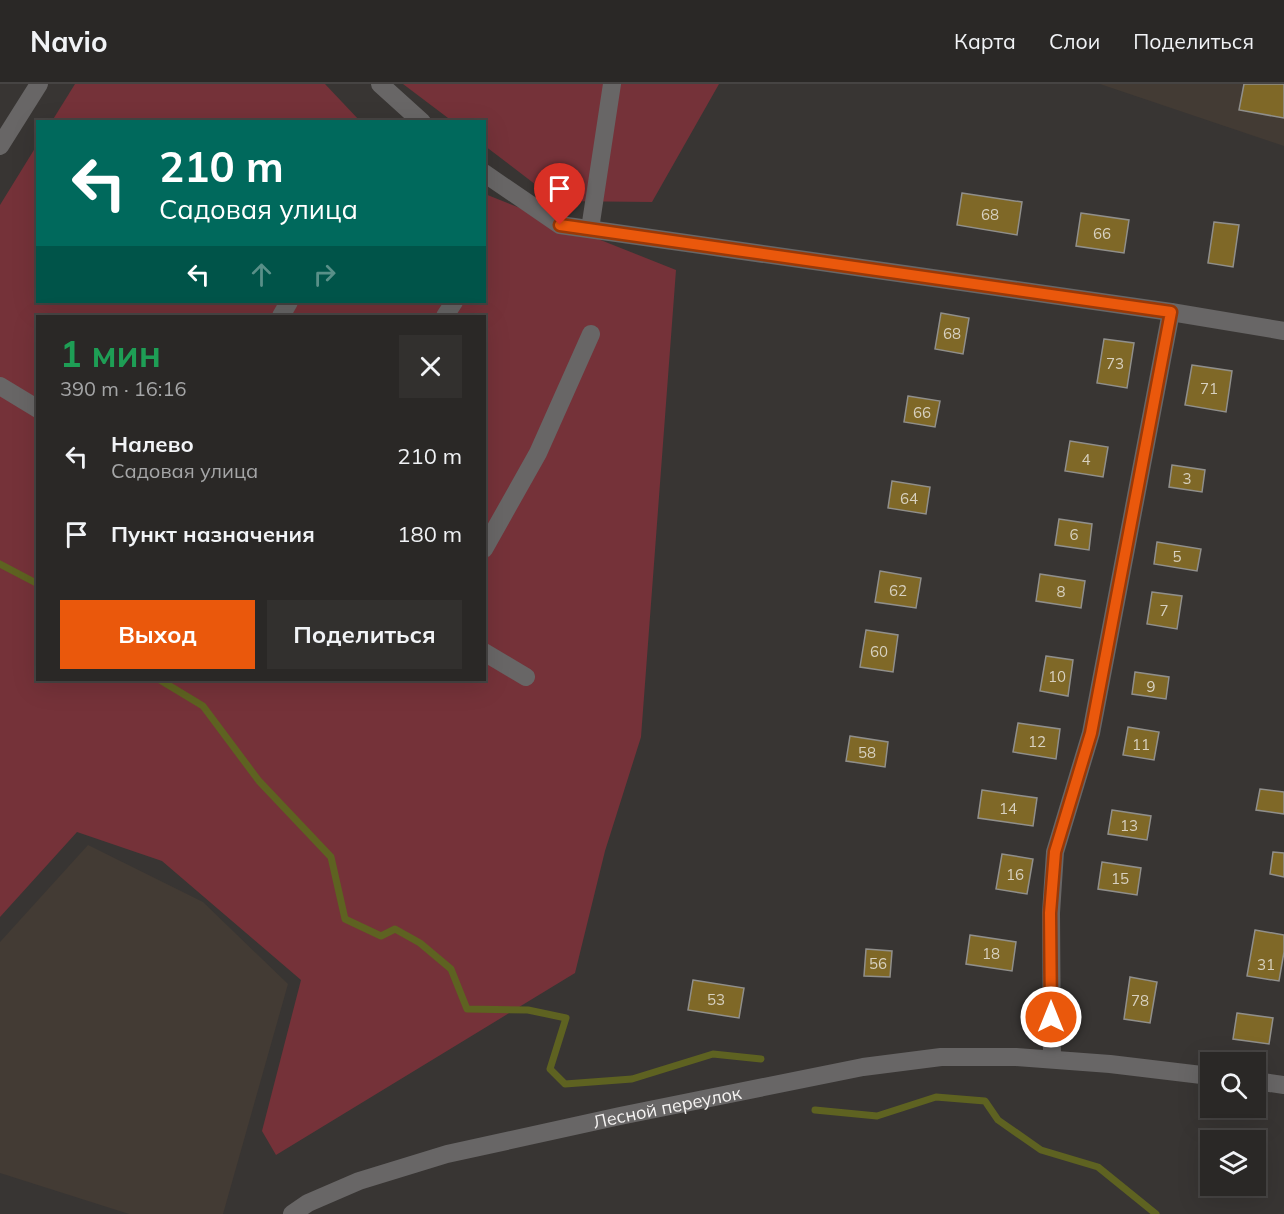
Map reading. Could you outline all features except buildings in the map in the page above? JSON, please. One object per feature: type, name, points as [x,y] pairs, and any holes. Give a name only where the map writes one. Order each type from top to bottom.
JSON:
[{"type":"street","points":[[0,146],[39,84]]},
{"type":"street","points":[[380,84],[420,120]]},
{"type":"street","points":[[590,229],[612,84]]},
{"type":"street","points":[[488,177],[560,225],[1171,312],[1284,331]]},
{"type":"street","points":[[1052,1059],[1050,913],[1055,852],[1091,733],[1171,312]]},
{"type":"street","points":[[486,545],[538,453],[591,334]]},
{"type":"street","points":[[0,386],[36,408]]},
{"type":"street","points":[[486,653],[526,677]]},
{"type":"street","name":"Лесной переулок","points":[[292,1214],[308,1203],[359,1181],[447,1154],[863,1067],[941,1057],[1017,1057],[1200,1075]]},
{"type":"street","points":[[1266,1083],[1284,1085]]},
{"type":"shaded area","points":[[75,84],[325,84],[359,120],[53,120]]},
{"type":"shaded area","points":[[403,84],[719,84],[652,202],[557,201],[486,147],[486,120],[451,120]]},
{"type":"shaded area","points":[[1100,84],[1284,84],[1284,146]]},
{"type":"shaded area","points":[[36,147],[36,303],[486,303],[486,194],[676,270],[641,737],[605,851],[575,973],[276,1155],[262,1131],[301,980],[162,861],[77,832],[0,917],[0,205]]},
{"type":"shaded area","points":[[88,845],[203,902],[288,984],[223,1214],[129,1214],[0,1173],[0,942]]},
{"type":"waterway","points":[[0,564],[36,583]]},
{"type":"waterway","points":[[162,681],[203,706],[259,781],[331,857],[345,919],[381,936],[395,929],[420,943],[451,969],[467,1009],[528,1010],[566,1018],[550,1069],[565,1084],[632,1079],[713,1054],[761,1059]]},
{"type":"waterway","points":[[815,1110],[877,1116],[936,1097],[985,1101],[998,1120],[1041,1150],[1098,1167],[1156,1214]]},
{"type":"route","points":[[560,225],[1171,312],[1091,733],[1055,852],[1050,913],[1051,1017]]}]
